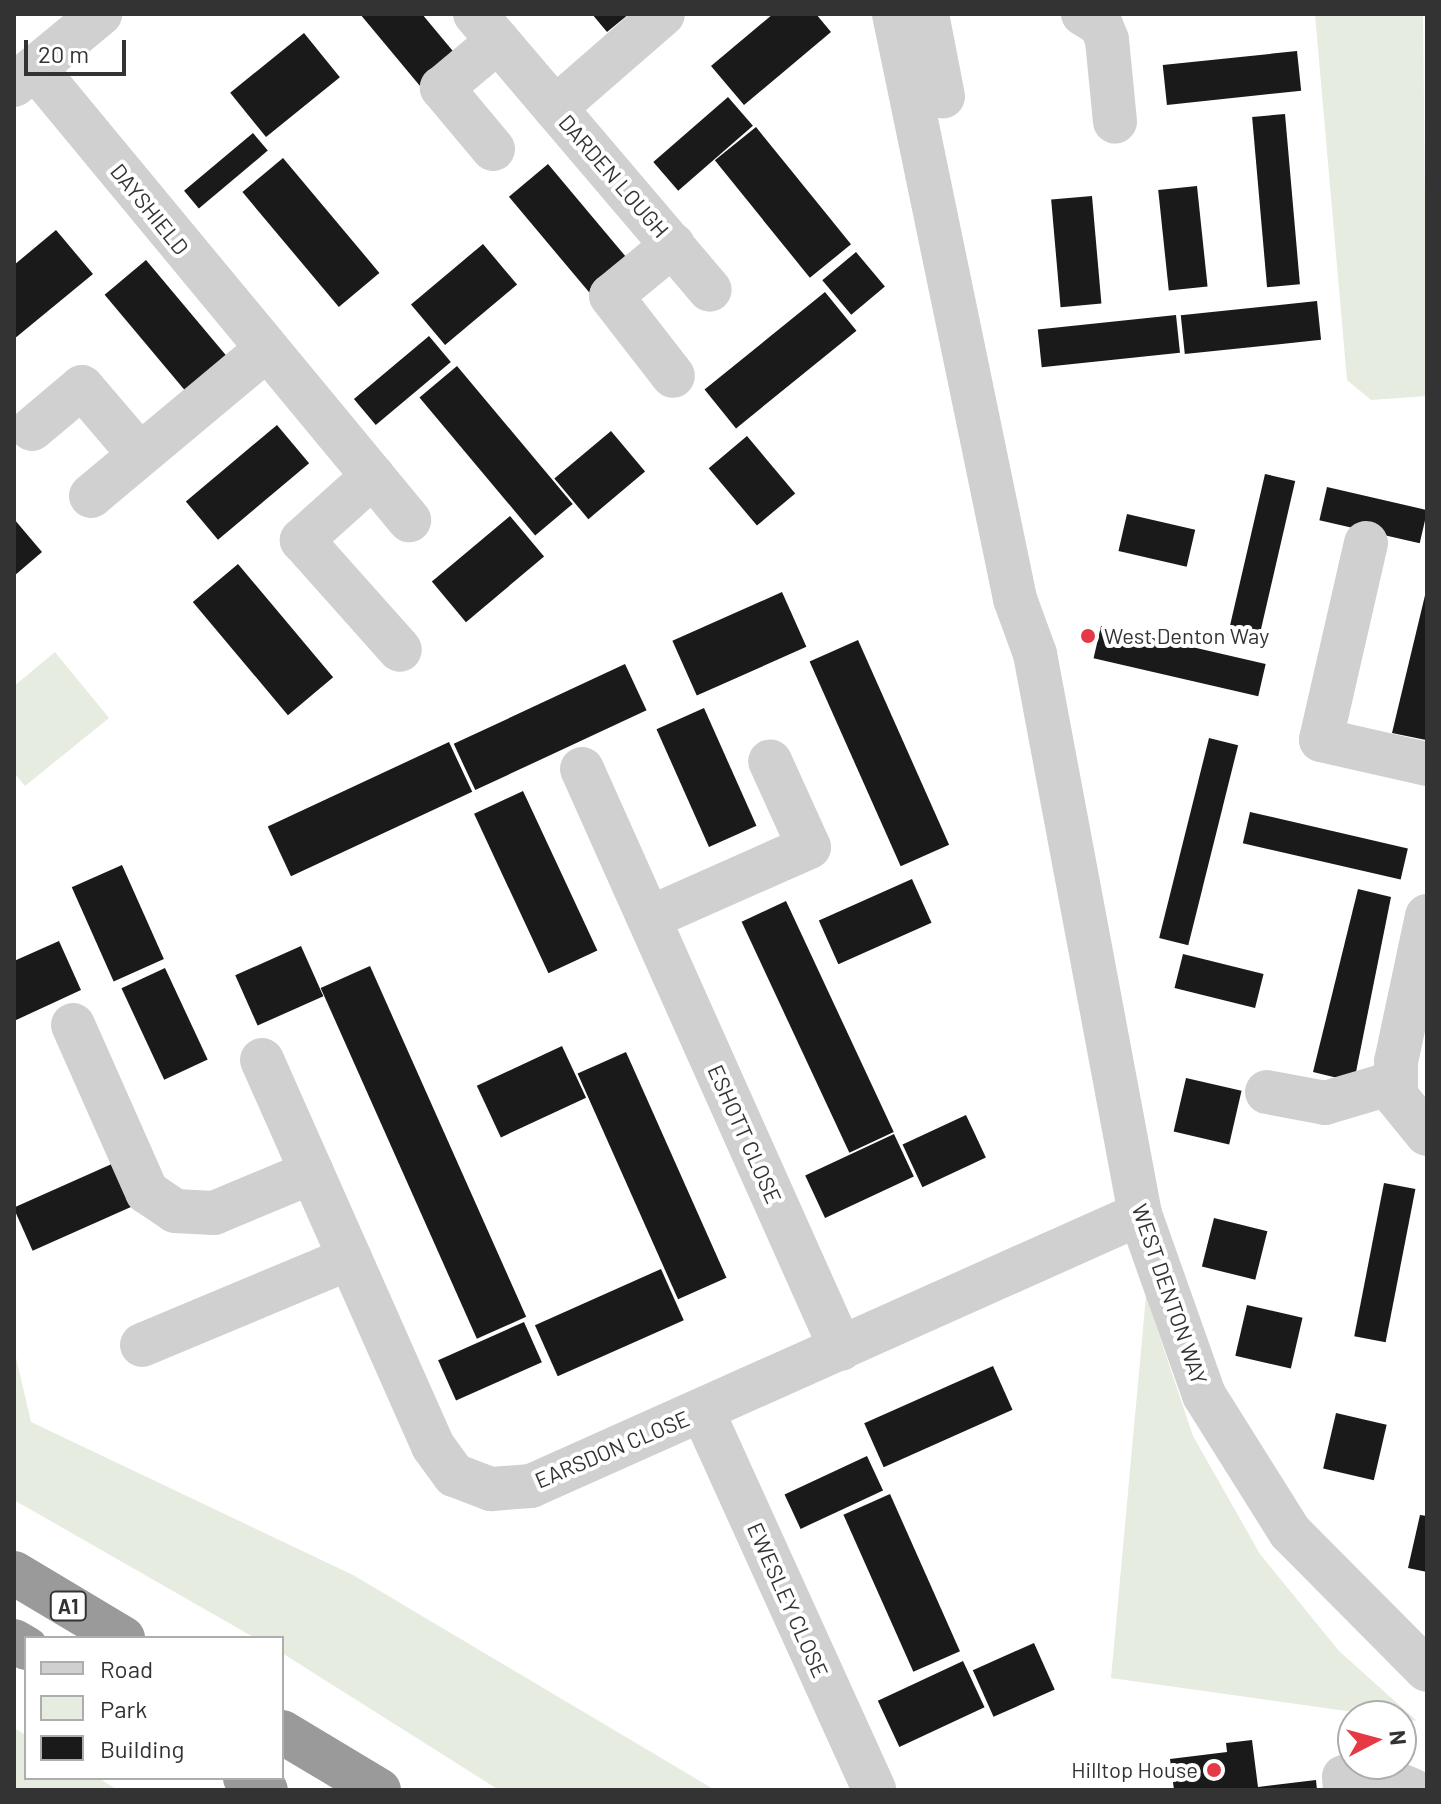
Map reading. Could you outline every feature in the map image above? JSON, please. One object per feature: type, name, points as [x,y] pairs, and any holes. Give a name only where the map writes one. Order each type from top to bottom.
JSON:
[{"type":"highway","name":"A1","points":[[14,1573],[120,1636]]},
{"type":"highway","points":[[284,1733],[379,1790]]},
{"type":"highway","points":[[248,1780],[266,1790]]},
{"type":"street","points":[[24,76],[100,14]]},
{"type":"street","name":"DARDEN LOUGH","points":[[555,108],[663,14]]},
{"type":"street","name":"WEST DENTON WAY","points":[[894,14],[1015,599],[1035,654],[1140,1214],[1204,1395],[1290,1532],[1427,1670]]},
{"type":"street","name":"WEST DENTON WAY","points":[[927,14],[1036,598],[1035,654]]},
{"type":"street","points":[[1083,14],[1101,25],[1107,40],[1115,122]]},
{"type":"street","points":[[487,28],[442,88],[493,149]]},
{"type":"street","name":"DARDEN LOUGH","points":[[487,28],[710,290]]},
{"type":"street","name":"DAYSHIELD","points":[[24,76],[267,349],[409,520]]},
{"type":"street","name":"DARDEN LOUGH","points":[[673,245],[611,296],[673,376]]},
{"type":"street","points":[[91,496],[267,349]]},
{"type":"street","points":[[32,429],[82,387],[140,455]]},
{"type":"street","points":[[373,476],[302,540],[400,650]]},
{"type":"street","points":[[1366,543],[1321,740],[1427,764]]},
{"type":"street","points":[[649,918],[809,847],[770,761]]},
{"type":"street","name":"ESHOTT CLOSE","points":[[582,769],[841,1349]]},
{"type":"street","points":[[1427,916],[1396,1082],[1414,1126],[1427,1134]]},
{"type":"street","points":[[73,1025],[147,1192],[175,1211],[214,1213],[312,1172]]},
{"type":"street","name":"EARSDON CLOSE","points":[[262,1060],[433,1446],[454,1475],[491,1489],[531,1486],[1140,1214]]},
{"type":"street","points":[[1267,1092],[1325,1103],[1396,1082]]},
{"type":"street","points":[[142,1345],[350,1258]]},
{"type":"street","name":"EWESLEY CLOSE","points":[[702,1410],[874,1790]]},
{"type":"street","points":[[1345,1790],[1344,1777],[1364,1770],[1412,1790]]},
{"type":"green space","points":[[1315,14],[1423,14],[1427,396],[1371,400],[1347,380]]},
{"type":"green space","points":[[55,652],[109,718],[25,786],[14,773],[14,686]]},
{"type":"green space","points":[[1146,1296],[1193,1436],[1260,1554],[1339,1651],[1394,1700],[1337,1700],[1337,1710],[1111,1678]]},
{"type":"green space","points":[[14,1349],[31,1422],[353,1575],[715,1790],[499,1790],[284,1654],[284,1636],[252,1636],[14,1500]]},
{"type":"green space","points":[[14,1728],[24,1734],[24,1780],[101,1780],[118,1790],[14,1790]]},
{"type":"building","points":[[360,14],[422,14],[462,62],[425,92]]},
{"type":"building","points":[[592,14],[629,14],[607,32]]},
{"type":"building","points":[[773,14],[816,14],[831,32],[744,105],[711,66]]},
{"type":"building","points":[[304,33],[340,77],[266,137],[230,93]]},
{"type":"building","points":[[1297,51],[1301,91],[1167,105],[1163,65]]},
{"type":"building","points":[[728,97],[753,126],[678,191],[653,162]]},
{"type":"building","points":[[1285,114],[1300,284],[1267,287],[1252,117]]},
{"type":"building","points":[[756,127],[851,244],[810,278],[715,160]]},
{"type":"building","points":[[253,133],[268,151],[199,208],[184,191]]},
{"type":"building","points":[[283,158],[379,273],[339,307],[242,192]]},
{"type":"building","points":[[548,164],[631,263],[592,296],[509,197]]},
{"type":"building","points":[[1197,186],[1208,286],[1169,291],[1158,190]]},
{"type":"building","points":[[1092,196],[1101,304],[1061,307],[1051,200]]},
{"type":"building","points":[[56,230],[93,274],[14,339],[14,265]]},
{"type":"building","points":[[483,244],[517,285],[445,345],[411,304]]},
{"type":"building","points":[[856,252],[885,286],[851,315],[822,280]]},
{"type":"building","points":[[146,260],[227,357],[186,391],[105,295]]},
{"type":"building","points":[[825,292],[856,331],[736,428],[705,390]]},
{"type":"building","points":[[1317,301],[1321,340],[1185,354],[1181,315]]},
{"type":"building","points":[[1176,315],[1180,353],[1042,367],[1038,330]]},
{"type":"building","points":[[429,336],[451,362],[376,425],[354,399]]},
{"type":"building","points":[[457,366],[573,504],[535,535],[419,397]]},
{"type":"building","points":[[277,425],[309,463],[218,540],[186,501]]},
{"type":"building","points":[[611,431],[645,472],[588,519],[554,479]]},
{"type":"building","points":[[747,436],[795,493],[757,526],[709,468]]},
{"type":"building","points":[[1265,474],[1295,481],[1258,643],[1228,636]]},
{"type":"building","points":[[1327,487],[1427,510],[1420,543],[1319,520]]},
{"type":"building","points":[[1127,514],[1195,530],[1187,567],[1118,551]]},
{"type":"building","points":[[510,516],[544,557],[466,622],[432,582]]},
{"type":"building","points":[[14,519],[42,552],[14,576]]},
{"type":"building","points":[[238,564],[333,677],[288,715],[193,602]]},
{"type":"building","points":[[1427,587],[1427,738],[1426,740],[1392,733]]},
{"type":"building","points":[[782,592],[806,647],[697,696],[672,641]]},
{"type":"building","points":[[1101,626],[1266,664],[1258,696],[1094,658]]},
{"type":"building","points":[[858,640],[949,845],[901,866],[810,662]]},
{"type":"building","points":[[625,664],[647,710],[475,790],[454,744]]},
{"type":"building","points":[[704,708],[756,826],[709,847],[656,729]]},
{"type":"building","points":[[1209,738],[1238,745],[1188,945],[1159,938]]},
{"type":"building","points":[[449,742],[472,792],[291,876],[268,827]]},
{"type":"building","points":[[523,791],[597,951],[548,973],[474,814]]},
{"type":"building","points":[[1250,812],[1408,848],[1401,880],[1243,843]]},
{"type":"building","points":[[122,865],[164,959],[114,981],[72,887]]},
{"type":"building","points":[[912,879],[932,923],[838,964],[819,920]]},
{"type":"building","points":[[1358,889],[1391,897],[1354,1082],[1313,1072]]},
{"type":"building","points":[[786,901],[894,1132],[849,1153],[742,922]]},
{"type":"building","points":[[59,941],[81,990],[14,1021],[14,961]]},
{"type":"building","points":[[301,946],[323,996],[258,1026],[235,975]]},
{"type":"building","points":[[1183,954],[1264,974],[1255,1008],[1175,988]]},
{"type":"building","points":[[370,966],[526,1317],[477,1339],[321,988]]},
{"type":"building","points":[[165,968],[208,1060],[164,1080],[121,988]]},
{"type":"building","points":[[562,1046],[586,1098],[501,1137],[477,1086]]},
{"type":"building","points":[[626,1052],[726,1278],[678,1299],[578,1074]]},
{"type":"building","points":[[1186,1078],[1242,1091],[1229,1144],[1174,1132]]},
{"type":"building","points":[[966,1115],[986,1158],[922,1187],[903,1145]]},
{"type":"building","points":[[894,1134],[914,1177],[825,1218],[805,1175]]},
{"type":"building","points":[[114,1163],[133,1206],[33,1251],[14,1208]]},
{"type":"building","points":[[1384,1183],[1415,1189],[1386,1342],[1354,1336]]},
{"type":"building","points":[[1214,1218],[1267,1231],[1255,1280],[1202,1267]]},
{"type":"building","points":[[661,1269],[684,1320],[558,1376],[535,1325]]},
{"type":"building","points":[[1247,1305],[1303,1318],[1291,1368],[1235,1356]]},
{"type":"building","points":[[524,1322],[542,1362],[456,1400],[438,1360]]},
{"type":"building","points":[[993,1366],[1013,1410],[884,1467],[864,1423]]},
{"type":"building","points":[[1336,1413],[1387,1425],[1374,1480],[1323,1469]]},
{"type":"building","points":[[867,1456],[883,1490],[801,1529],[785,1494]]},
{"type":"building","points":[[890,1494],[960,1651],[913,1672],[843,1515]]},
{"type":"building","points":[[1420,1515],[1427,1516],[1427,1572],[1408,1568]]},
{"type":"building","points":[[1034,1643],[1055,1690],[994,1717],[973,1670]]},
{"type":"building","points":[[963,1661],[985,1707],[899,1747],[878,1701]]},
{"type":"building","name":"Hilltop House","points":[[1252,1740],[1258,1787],[1316,1780],[1317,1790],[1174,1790],[1170,1759],[1227,1752],[1226,1743]]},
{"type":"place","name":"West Denton Way","points":[[1088,636]]},
{"type":"place","name":"Hilltop House","points":[[1214,1770]]}]
